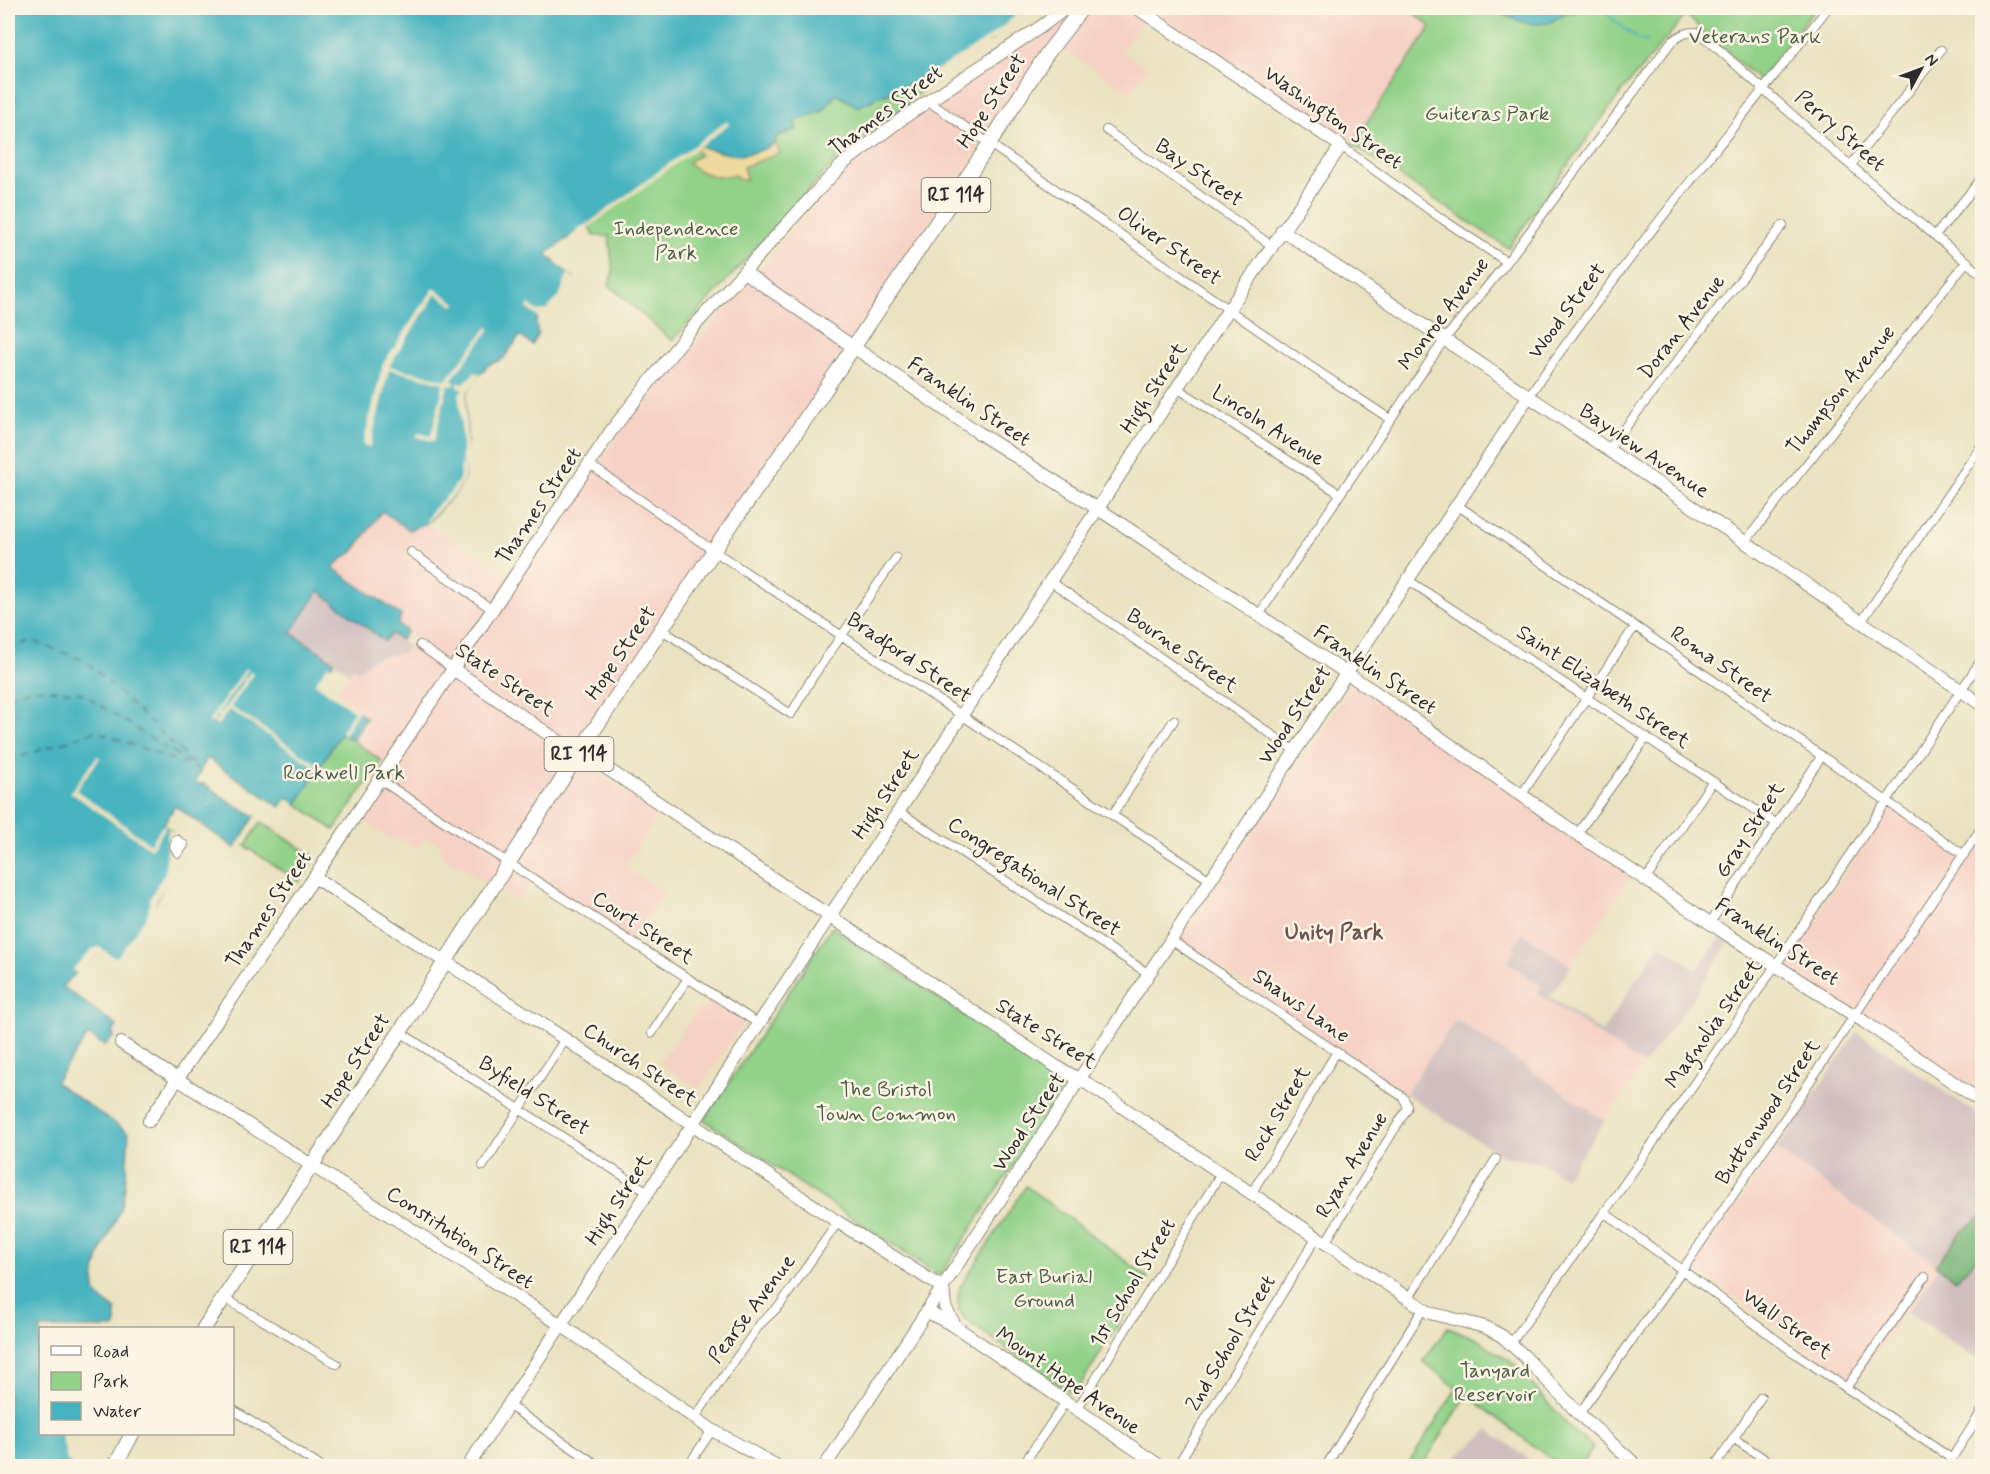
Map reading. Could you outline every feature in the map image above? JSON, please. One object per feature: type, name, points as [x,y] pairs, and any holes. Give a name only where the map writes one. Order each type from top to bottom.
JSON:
[{"type":"main road","name":"Hope Street","points":[[205,1327],[400,1032],[579,754],[1062,33],[1082,8]]},
{"type":"main road","points":[[120,1464],[132,1435]]},
{"type":"street","name":"Thames Street","points":[[149,1121],[380,780],[611,431],[688,333],[844,163],[928,101],[1066,8]]},
{"type":"street","name":"Washington Street","points":[[1137,8],[1507,262]]},
{"type":"street","name":"Wood Street","points":[[825,1467],[1528,397],[1706,160],[1828,8]]},
{"type":"street","points":[[1042,26],[1062,33]]},
{"type":"street","name":"Perry Street","points":[[1671,42],[1683,34],[1693,31],[1700,33],[1851,165],[1983,275]]},
{"type":"street","name":"Monroe Avenue","points":[[1258,616],[1444,340],[1507,262],[1671,42]]},
{"type":"street","points":[[1851,165],[1941,50]]},
{"type":"street","name":"Oliver Street","points":[[928,101],[1390,419]]},
{"type":"street","name":"Bay Street","points":[[1106,130],[1272,245]]},
{"type":"street","name":"High Street","points":[[468,1467],[1228,309],[1341,146]]},
{"type":"street","points":[[1935,236],[1983,178]]},
{"type":"street","name":"Doran Avenue","points":[[1608,450],[1784,225]]},
{"type":"street","name":"Bayview Avenue","points":[[1282,230],[1983,705]]},
{"type":"street","name":"Thompson Avenue","points":[[1745,542],[1967,261]]},
{"type":"street","name":"Franklin Street","points":[[744,272],[979,433],[1346,674],[1577,834],[1983,1102]]},
{"type":"street","name":"Lincoln Avenue","points":[[1177,388],[1340,494]]},
{"type":"street","points":[[1861,622],[1983,445]]},
{"type":"street","name":"Bradford Street","points":[[590,465],[714,551],[1210,880]]},
{"type":"street","name":"Roma Street","points":[[1456,505],[1635,626],[1964,855]]},
{"type":"street","points":[[411,552],[493,610]]},
{"type":"street","points":[[662,630],[791,714],[812,678],[897,558]]},
{"type":"street","name":"Saint Elizabeth Street","points":[[1408,580],[1777,824]]},
{"type":"street","name":"Bourne Street","points":[[1050,581],[1294,750]]},
{"type":"street","points":[[1522,794],[1635,626]]},
{"type":"street","name":"State Street","points":[[420,645],[579,754],[591,758],[1057,1067],[1080,1079],[1423,1309],[1437,1316],[1492,1330],[1511,1342],[1623,1462],[1637,1467]]},
{"type":"street","name":"Magnolia Street","points":[[1511,1342],[1605,1213],[1776,966],[1983,659]]},
{"type":"street","points":[[1113,814],[1174,720]]},
{"type":"street","points":[[1577,834],[1647,737]]},
{"type":"street","name":"Gray Street","points":[[1710,923],[1821,757]]},
{"type":"street","name":"Court Street","points":[[380,780],[759,1024]]},
{"type":"street","points":[[1646,879],[1712,782]]},
{"type":"street","name":"Congregational Street","points":[[898,811],[1149,974]]},
{"type":"street","name":"Buttonwood Street","points":[[1578,1414],[1683,1269],[1983,827]]},
{"type":"street","name":"Church Street","points":[[314,877],[693,1123],[838,1222],[943,1288]]},
{"type":"street","name":"Shaws Lane","points":[[1171,940],[1403,1097],[1407,1105]]},
{"type":"street","points":[[652,1034],[688,978]]},
{"type":"street","name":"Byfield Street","points":[[400,1032],[648,1192]]},
{"type":"street","points":[[483,1166],[565,1039]]},
{"type":"street","name":"Constitution Street","points":[[121,1043],[561,1325],[694,1419],[777,1467]]},
{"type":"street","name":"Rock Street","points":[[1251,1194],[1336,1053]]},
{"type":"street","name":"Ryan Avenue","points":[[1321,1240],[1407,1109],[1407,1105]]},
{"type":"street","points":[[1408,1299],[1496,1159]]},
{"type":"street","name":"1st School Street","points":[[1076,1411],[1221,1173]]},
{"type":"street","name":"Wall Street","points":[[1605,1213],[1949,1463]]},
{"type":"street","name":"Pearse Avenue","points":[[694,1419],[760,1324],[780,1305],[838,1222]]},
{"type":"street","name":"2nd School Street","points":[[1177,1467],[1321,1240]]},
{"type":"street","points":[[1846,1388],[1925,1277]]},
{"type":"street","points":[[943,1288],[945,1306],[956,1327]]},
{"type":"street","points":[[224,1298],[337,1364]]},
{"type":"street","points":[[1326,1467],[1423,1309]]},
{"type":"street","name":"Mount Hope Avenue","points":[[928,1312],[956,1327],[1160,1467]]},
{"type":"street","points":[[1715,1467],[1761,1397]]},
{"type":"street","points":[[1022,1467],[1065,1402]]},
{"type":"street","points":[[508,1405],[599,1467]]},
{"type":"street","points":[[234,1410],[320,1467]]},
{"type":"street","points":[[1949,1463],[1983,1411]]},
{"type":"street","points":[[688,1467],[712,1430]]},
{"type":"street","points":[[1733,1438],[1775,1467]]},
{"type":"shaded area","points":[[1059,8],[1408,8],[1435,28],[1354,148],[1151,10],[1121,51],[1147,68],[1130,92],[1050,41],[575,758],[659,814],[625,867],[665,894],[632,935],[630,946],[532,882],[519,901],[440,855],[443,847],[428,837],[415,849],[400,838],[394,841],[361,819],[393,767],[352,740],[334,694],[352,667],[359,670],[372,659],[403,653],[415,637],[333,568],[343,557],[353,552],[382,510],[409,530],[430,525],[517,581],[625,425],[871,141]]},
{"type":"shaded area","points":[[319,591],[385,640],[391,634],[408,646],[403,653],[372,659],[359,670],[352,667],[349,672],[291,633]]},
{"type":"shaded area","points":[[1353,685],[1632,875],[1571,966],[1523,933],[1513,947],[1542,986],[1537,994],[1643,1066],[1605,1121],[1456,1019],[1405,1094],[1180,940]]},
{"type":"shaded area","points":[[1890,806],[1968,857],[1982,837],[1982,1095],[1784,965]]},
{"type":"shaded area","points":[[1523,933],[1571,966],[1550,997],[1602,1032],[1660,944],[1697,970],[1721,936],[1729,942],[1689,1004],[1643,1065],[1537,993],[1542,986],[1508,962],[1516,949],[1513,947]]},
{"type":"shaded area","points":[[712,999],[745,1020],[699,1088],[659,1063],[700,1007],[705,1010]]},
{"type":"shaded area","points":[[1456,1019],[1605,1121],[1565,1178],[1544,1164],[1503,1156],[1405,1094]]},
{"type":"shaded area","points":[[1857,1032],[1982,1117],[1982,1216],[1959,1234],[1936,1265],[1777,1149]]},
{"type":"shaded area","points":[[1777,1149],[1939,1267],[1854,1383],[1692,1266]]},
{"type":"shaded area","points":[[1982,1252],[1982,1362],[1907,1312],[1939,1267],[1956,1280]]},
{"type":"shaded area","points":[[1489,1430],[1538,1466],[1445,1466]]},
{"type":"green space","name":"Guiteras Park","points":[[1408,8],[1497,8],[1557,17],[1572,8],[1816,8],[1759,81],[1686,15],[1619,95],[1508,248],[1352,144],[1431,27]]},
{"type":"green space","name":"Independence Park","points":[[920,79],[923,89],[890,120],[837,159],[672,341],[609,285],[613,271],[609,236],[595,236],[587,224],[698,143],[776,142],[774,138],[796,129],[794,122],[823,111],[836,94],[870,102],[879,96],[895,93],[901,87]]},
{"type":"green space","name":"Rockwell Park","points":[[366,718],[352,740],[382,761],[334,830],[290,799],[336,733]]},
{"type":"green space","points":[[261,822],[315,857],[299,882],[245,846]]},
{"type":"green space","name":"The Bristol Town Common","points":[[832,927],[1067,1084],[940,1276],[704,1120]]},
{"type":"green space","name":"East Burial Ground","points":[[1026,1186],[1148,1278],[1074,1395],[968,1322],[958,1306],[960,1287]]},
{"type":"green space","points":[[1982,1216],[1982,1252],[1956,1280],[1936,1265],[1959,1234]]},
{"type":"green space","name":"Tanyard Reservoir","points":[[1448,1327],[1477,1339],[1514,1364],[1574,1432],[1593,1447],[1582,1466],[1560,1466],[1467,1395],[1422,1466],[1407,1466],[1457,1388],[1423,1361]]},
{"type":"sand","points":[[764,117],[780,153],[743,167],[747,179],[742,180],[734,175],[717,177],[699,171],[688,162],[700,155],[695,149],[697,147],[729,125]]},
{"type":"water","points":[[8,8],[1031,8],[993,40],[952,64],[895,91],[880,95],[858,107],[836,94],[823,111],[794,122],[797,129],[775,138],[776,143],[756,152],[729,154],[698,144],[546,254],[574,279],[544,319],[539,315],[536,321],[539,333],[532,345],[520,336],[503,359],[488,365],[466,394],[467,442],[464,479],[456,493],[427,523],[409,530],[382,511],[353,552],[333,568],[401,615],[398,625],[407,631],[401,640],[391,634],[384,641],[319,591],[291,633],[334,661],[322,684],[366,718],[352,740],[341,733],[297,804],[287,797],[280,807],[207,758],[195,782],[201,785],[203,783],[218,795],[255,816],[235,848],[175,806],[163,825],[172,831],[169,872],[151,916],[120,958],[115,959],[101,951],[62,986],[117,1026],[112,1034],[114,1036],[105,1046],[88,1035],[55,1082],[129,1133],[123,1200],[98,1261],[94,1283],[96,1295],[116,1310],[116,1327],[39,1327],[39,1435],[69,1435],[71,1452],[82,1466],[8,1466]]},
{"type":"water","points":[[1472,8],[1578,8],[1576,13],[1569,11],[1549,23],[1536,24],[1525,23],[1495,11]]},
{"type":"pier","points":[[1024,8],[1034,8],[976,52],[929,78],[921,78],[995,33]]},
{"type":"pier","points":[[727,121],[729,125],[571,240],[569,238],[581,227]]},
{"type":"pier","points":[[568,273],[576,281],[575,284],[566,300],[562,300],[544,322],[527,308],[529,304],[537,311],[546,310],[559,297]]},
{"type":"pier","points":[[434,288],[456,303],[454,306],[436,294],[389,366],[446,380],[488,327],[490,329],[451,380],[455,382],[454,386],[448,384],[434,441],[417,437],[418,433],[431,436],[444,383],[389,369],[370,447],[363,445],[383,364]]},
{"type":"pier","points":[[474,373],[481,373],[466,394],[467,457],[464,479],[456,493],[425,524],[432,510],[450,493],[459,480],[462,439],[459,398],[463,389],[457,387],[459,382],[464,383]]},
{"type":"pier","points":[[328,665],[335,668],[325,683],[359,710],[344,735],[341,732],[354,711],[315,683]]},
{"type":"pier","points":[[246,668],[248,670],[217,713],[221,714],[250,672],[253,674],[231,707],[320,766],[318,769],[229,709],[218,725],[214,723],[219,717],[216,715],[212,724],[209,721]]},
{"type":"pier","points":[[98,756],[100,758],[76,790],[150,844],[163,825],[166,827],[151,849],[70,792]]},
{"type":"pier","points":[[168,829],[174,832],[171,853],[172,871],[157,900],[153,917],[123,960],[114,962],[100,954],[78,974],[73,969],[92,949],[99,947],[114,957],[118,956],[148,914],[150,898],[165,872]]},
{"type":"pier","points":[[61,1435],[72,1435],[74,1450],[85,1466],[73,1466],[67,1460]]},
{"type":"waterway","points":[[1599,8],[1639,40],[1647,41]]},
{"type":"ferry route","points":[[8,648],[32,641],[86,661],[199,769]]},
{"type":"ferry route","points":[[8,696],[33,688],[81,693],[196,767]]},
{"type":"ferry route","points":[[8,761],[96,731],[198,769]]},
{"type":"district","name":"Unity Park","points":[[1334,933]]},
{"type":"park label","name":"Veterans Park","points":[[1755,37]]}]
